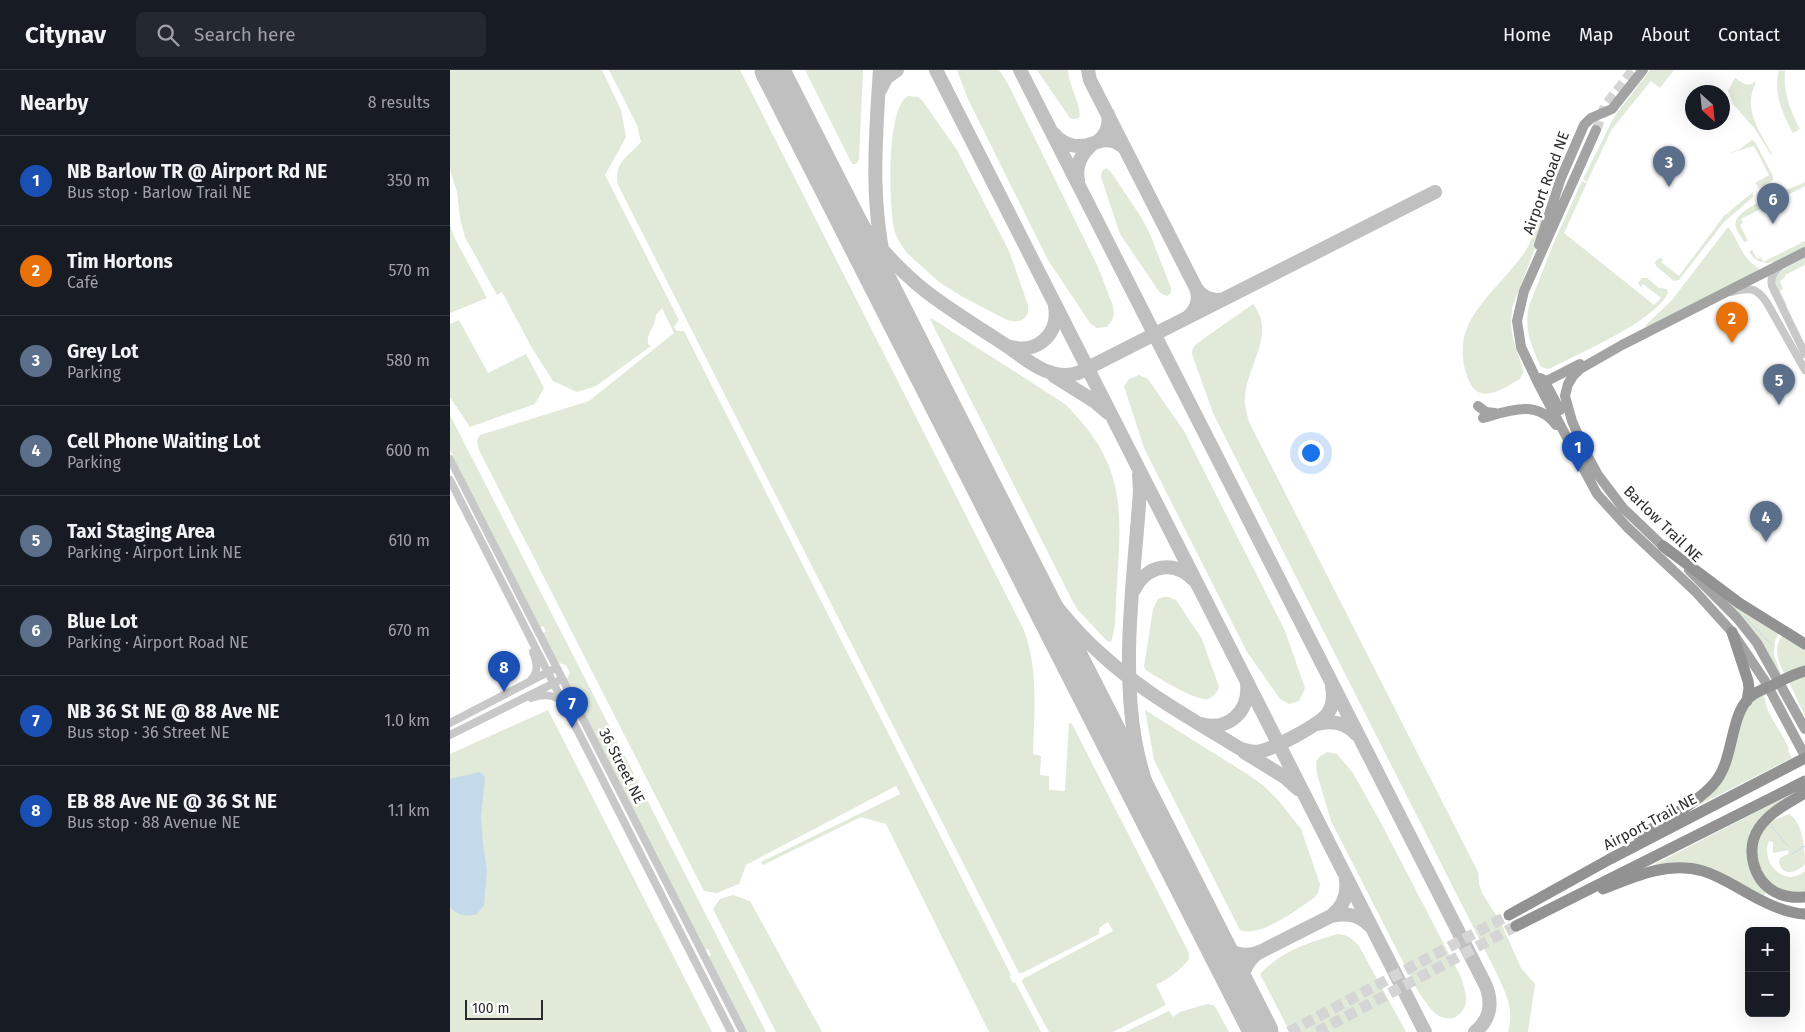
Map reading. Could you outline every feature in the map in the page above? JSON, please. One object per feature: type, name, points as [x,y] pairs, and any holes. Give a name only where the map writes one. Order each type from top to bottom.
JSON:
[{"type":"highway","points":[[1663,546],[1740,603],[1805,644]]},
{"type":"highway","points":[[1732,632],[1750,688],[1747,701]]},
{"type":"highway","points":[[1610,859],[1614,852],[1702,795],[1716,781],[1728,758],[1739,715],[1747,701],[1755,693],[1805,671]]},
{"type":"highway","name":"Airport Trail NE","points":[[1510,915],[1610,859],[1805,757]]},
{"type":"highway","name":"Airport Trail NE","points":[[1516,926],[1805,781]]},
{"type":"highway","points":[[1805,793],[1774,812],[1763,823],[1754,836],[1751,854],[1757,875],[1769,889],[1786,896],[1805,897]]},
{"type":"highway","points":[[1534,916],[1647,872],[1680,868],[1704,871],[1764,902],[1798,914],[1805,914]]},
{"type":"highway","points":[[1788,910],[1805,910]]},
{"type":"main road","name":"Airport Road NE","points":[[1540,382],[1523,353],[1517,321],[1520,303],[1542,235],[1561,178],[1584,125],[1591,118],[1612,109],[1643,70]]},
{"type":"main road","name":"Airport Road NE","points":[[1531,273],[1576,178],[1596,130]]},
{"type":"main road","points":[[1584,449],[1540,382],[1622,345],[1805,252]]},
{"type":"main road","name":"Barlow Trail NE","points":[[1622,345],[1580,369],[1566,388],[1567,406],[1584,449],[1610,493],[1623,508],[1737,618],[1757,643],[1805,729]]},
{"type":"main road","name":"Barlow Trail NE","points":[[1540,382],[1597,494],[1613,513],[1695,591],[1732,632],[1768,687],[1805,757]]},
{"type":"main road","points":[[1478,406],[1482,410],[1491,413],[1527,408],[1542,413],[1554,422],[1572,447]]},
{"type":"main road","points":[[1483,418],[1507,411]]},
{"type":"street","points":[[1783,263],[1773,273],[1772,286],[1805,354]]},
{"type":"street","points":[[1722,294],[1750,288],[1756,290],[1764,298],[1805,370]]},
{"type":"street","points":[[1779,324],[1785,326],[1805,362]]},
{"type":"street","name":"36 Street NE","points":[[450,459],[743,1032]]},
{"type":"street","name":"36 Street NE","points":[[450,480],[731,1032]]},
{"type":"street","points":[[527,631],[537,668],[534,677],[528,683]]},
{"type":"street","points":[[450,723],[556,668]]},
{"type":"street","points":[[450,735],[562,678]]},
{"type":"street","points":[[512,704],[541,695],[553,696],[563,702]]},
{"type":"street","points":[[715,1000],[724,996]]},
{"type":"green space","points":[[450,70],[602,70],[621,110],[626,137],[605,175],[679,320],[674,327],[677,331],[684,331],[1011,975],[1009,976],[1013,983],[1015,982],[1041,1032],[989,1032],[886,824],[861,817],[763,865],[761,862],[900,794],[896,786],[746,865],[739,884],[717,893],[704,891],[478,448],[477,440],[480,435],[589,401],[674,333],[662,308],[656,315],[648,336],[648,344],[651,346],[596,386],[577,392],[553,381],[532,348],[502,292],[497,295],[465,237],[460,219],[457,192],[450,170]]},
{"type":"green space","points":[[609,70],[740,70],[1023,628],[1028,643],[1033,674],[1033,754],[1041,756],[1040,775],[1049,776],[1049,790],[1065,791],[1069,723],[1072,724],[1189,953],[1189,959],[1182,967],[1156,985],[1166,1005],[1113,1032],[1049,1032],[1022,982],[1023,979],[1113,931],[1108,922],[1099,928],[1099,934],[1019,973],[618,185],[617,178],[620,166],[641,142],[637,125]]},
{"type":"green space","points":[[805,70],[863,70],[859,159],[856,164],[852,164]]},
{"type":"green space","points":[[957,70],[999,70],[1007,82],[1098,267],[1113,306],[1114,314],[1107,327],[1097,328],[1090,323],[1048,260],[967,97]]},
{"type":"green space","points":[[1037,70],[1068,70],[1079,108],[1079,118],[1070,118]]},
{"type":"green space","points":[[1650,70],[1674,70],[1660,88],[1651,81],[1612,129],[1587,182],[1583,179],[1614,117]]},
{"type":"green space","points":[[1779,70],[1785,71],[1788,101],[1800,129],[1793,133],[1782,110],[1778,95],[1777,79]]},
{"type":"green space","points":[[1735,78],[1748,85],[1756,81],[1752,93],[1751,109],[1756,125],[1771,155],[1755,129],[1733,104],[1730,96],[1730,87]]},
{"type":"green space","points":[[908,96],[918,97],[922,100],[957,150],[1009,251],[1028,305],[1028,313],[1021,320],[1012,321],[1005,319],[939,282],[907,253],[898,238],[892,217],[891,158],[896,118],[901,104]]},
{"type":"green space","points":[[1752,140],[1755,142],[1773,176],[1773,180],[1759,188],[1755,183],[1769,175],[1754,146],[1727,154],[1740,149]]},
{"type":"green space","points":[[1106,168],[1111,172],[1141,217],[1150,234],[1171,288],[1171,293],[1167,296],[1160,293],[1120,234],[1101,177],[1102,171]]},
{"type":"green space","points":[[1582,181],[1587,183],[1564,233],[1654,305],[1661,298],[1643,284],[1641,287],[1638,283],[1642,278],[1647,278],[1659,288],[1667,289],[1668,293],[1648,315],[1596,346],[1549,369],[1541,367],[1531,345],[1527,322],[1529,306],[1554,242]]},
{"type":"green space","points":[[1805,182],[1805,186],[1741,219],[1743,223],[1740,225],[1748,241],[1744,242],[1735,224],[1740,215],[1756,204]]},
{"type":"green space","points":[[1753,192],[1753,197],[1724,222],[1679,280],[1674,281],[1656,266],[1655,262],[1659,258],[1663,259],[1661,262],[1679,276],[1724,216]]},
{"type":"green space","points":[[1544,216],[1539,238],[1512,308],[1511,325],[1513,339],[1524,373],[1520,379],[1493,393],[1479,392],[1469,381],[1463,360],[1463,341],[1478,309],[1526,250],[1539,219]]},
{"type":"green space","points":[[450,224],[454,237],[487,298],[450,313]]},
{"type":"green space","points":[[1728,227],[1745,255],[1759,268],[1758,271],[1647,327],[1646,325],[1672,300]]},
{"type":"green space","points":[[1805,241],[1805,247],[1776,262],[1769,263],[1762,262],[1755,259],[1749,252],[1752,250],[1757,259],[1761,257],[1763,262]]},
{"type":"green space","points":[[1805,258],[1805,265],[1785,275],[1780,281],[1783,289],[1780,291],[1787,305],[1784,306],[1776,286],[1776,275]]},
{"type":"green space","points":[[1253,304],[1260,315],[1262,327],[1261,338],[1245,398],[1249,422],[1478,872],[1482,893],[1501,923],[1521,968],[1535,984],[1528,1032],[1508,1032],[1510,1010],[1498,976],[1213,413],[1192,354],[1193,349],[1199,342]]},
{"type":"green space","points":[[931,318],[1065,404],[1085,426],[1099,446],[1109,467],[1119,508],[1116,614],[1111,642],[1107,641],[1077,609],[1072,600]]},
{"type":"green space","points":[[459,320],[488,373],[526,354],[544,388],[535,404],[470,427],[450,397],[450,324]]},
{"type":"green space","points":[[1139,375],[1148,379],[1184,431],[1285,631],[1305,688],[1299,701],[1289,704],[1280,699],[1247,652],[1144,448],[1124,386],[1129,379]]},
{"type":"green space","points":[[450,415],[766,1032],[747,1032],[708,957],[711,955],[708,949],[704,951],[567,679],[570,673],[566,665],[559,663],[543,633],[546,631],[543,626],[540,627],[450,450]]},
{"type":"green space","points":[[1708,584],[1779,633],[1775,641],[1774,655],[1781,675]]},
{"type":"green space","points":[[1163,597],[1176,600],[1202,639],[1219,687],[1215,694],[1208,699],[1186,693],[1144,667],[1153,609],[1158,599]]},
{"type":"green space","points":[[1782,636],[1805,649],[1805,666],[1784,673],[1778,659],[1777,650]]},
{"type":"green space","points":[[1805,676],[1805,716],[1789,682]]},
{"type":"green space","points":[[1763,694],[1769,713],[1785,740],[1792,758],[1693,808],[1705,797],[1746,707]]},
{"type":"green space","points":[[548,710],[712,1032],[450,1032],[450,754]]},
{"type":"green space","points":[[1145,710],[1247,774],[1264,786],[1278,800],[1301,829],[1320,884],[1318,893],[1314,898],[1289,915],[1268,926],[1248,932],[1240,930],[1154,760]]},
{"type":"green space","points":[[1327,752],[1337,754],[1353,773],[1461,977],[1466,1000],[1460,1014],[1454,1018],[1442,1017],[1433,1011],[1418,991],[1331,821],[1317,774],[1316,762],[1319,757]]},
{"type":"green space","points":[[1799,790],[1749,837],[1747,853],[1749,867],[1755,880],[1766,892],[1763,897],[1731,879],[1650,867]]},
{"type":"green space","points":[[1789,814],[1794,818],[1800,830],[1804,844],[1805,864],[1798,870],[1786,872],[1779,862],[1780,858],[1788,854],[1789,850],[1773,853],[1773,842],[1769,841],[1768,857],[1776,871],[1782,875],[1789,877],[1797,876],[1805,871],[1805,893],[1785,892],[1766,880],[1756,858],[1759,836],[1771,821]]},
{"type":"green space","points":[[733,895],[750,901],[822,1032],[776,1032],[713,909],[720,899]]},
{"type":"green space","points":[[1337,934],[1350,937],[1359,946],[1406,1032],[1290,1032],[1260,974],[1286,953]]},
{"type":"green space","points":[[1207,1004],[1213,1005],[1216,1008],[1229,1032],[1125,1032],[1169,1011],[1173,1017],[1180,1012]]},
{"type":"water","points":[[480,772],[485,777],[481,817],[487,869],[484,905],[477,914],[466,915],[459,914],[450,907],[450,779]]},
{"type":"waterway","points":[[1744,616],[1771,644]]},
{"type":"waterway","points":[[1770,824],[1787,845]]},
{"type":"waterway","points":[[1792,854],[1805,846]]},
{"type":"taxiway","points":[[880,70],[875,152],[879,233],[891,286],[913,347]]},
{"type":"taxiway","points":[[880,90],[886,78],[897,70]]},
{"type":"taxiway","points":[[936,70],[1425,1032]]},
{"type":"taxiway","points":[[1020,70],[1485,984],[1489,997],[1489,1010],[1484,1022],[1475,1032]]},
{"type":"taxiway","points":[[1088,70],[1090,80],[1196,288]]},
{"type":"taxiway","points":[[1108,114],[1107,130],[1097,142],[1113,141],[1120,144],[1126,150]]},
{"type":"taxiway","points":[[1054,134],[1067,144],[1083,146],[1094,143],[1082,155],[1077,170],[1078,181]]},
{"type":"taxiway","points":[[822,168],[870,235],[912,280],[947,307],[1031,363],[1058,375],[1078,373],[1435,192]]},
{"type":"taxiway","points":[[1189,316],[1197,303],[1196,288],[1208,298],[1224,299]]},
{"type":"taxiway","points":[[1011,347],[1030,347],[1045,340],[1054,325],[1056,316],[1055,306]]},
{"type":"taxiway","points":[[1054,376],[1094,401],[1108,413]]},
{"type":"taxiway","points":[[1139,475],[1140,490],[1130,615],[1129,678],[1131,710],[1142,770],[1171,855]]},
{"type":"taxiway","points":[[1020,558],[1068,620],[1089,643],[1117,668],[1168,704],[1239,748],[1252,752],[1268,749],[1317,723],[1330,710],[1333,700],[1332,687]]},
{"type":"taxiway","points":[[1134,590],[1146,575],[1153,570],[1161,568],[1170,567],[1178,569],[1194,580]]},
{"type":"taxiway","points":[[1201,724],[1220,725],[1235,717],[1245,703],[1247,684]]},
{"type":"taxiway","points":[[1317,724],[1338,723],[1356,734]]},
{"type":"taxiway","points":[[1244,752],[1286,778],[1298,789]]},
{"type":"taxiway","points":[[1331,916],[1339,909],[1344,900],[1346,880]]},
{"type":"taxiway","points":[[1211,933],[1227,949],[1245,955],[1260,952],[1331,916],[1351,915],[1365,921],[1369,925]]},
{"type":"taxiway","points":[[1246,1001],[1243,987],[1245,968],[1259,952]]},
{"type":"runway","points":[[772,70],[1261,1032]]},
{"type":"tunnel","points":[[1596,130],[1605,106],[1633,70]]},
{"type":"tunnel","points":[[1289,1032],[1509,915]]},
{"type":"tunnel","points":[[1317,1032],[1516,926]]},
{"type":"place","name":"Grey Lot","points":[[1669,187]]},
{"type":"place","name":"Blue Lot","points":[[1773,224]]},
{"type":"place","name":"Tim Hortons","points":[[1732,343]]},
{"type":"place","name":"Taxi Staging Area","points":[[1779,405]]},
{"type":"place","name":"NB Barlow TR @ Airport Rd NE","points":[[1578,472]]},
{"type":"place","name":"Cell Phone Waiting Lot","points":[[1766,542]]},
{"type":"place","name":"EB 88 Ave NE @ 36 St NE","points":[[504,692]]},
{"type":"place","name":"NB 36 St NE @ 88 Ave NE","points":[[572,728]]}]
